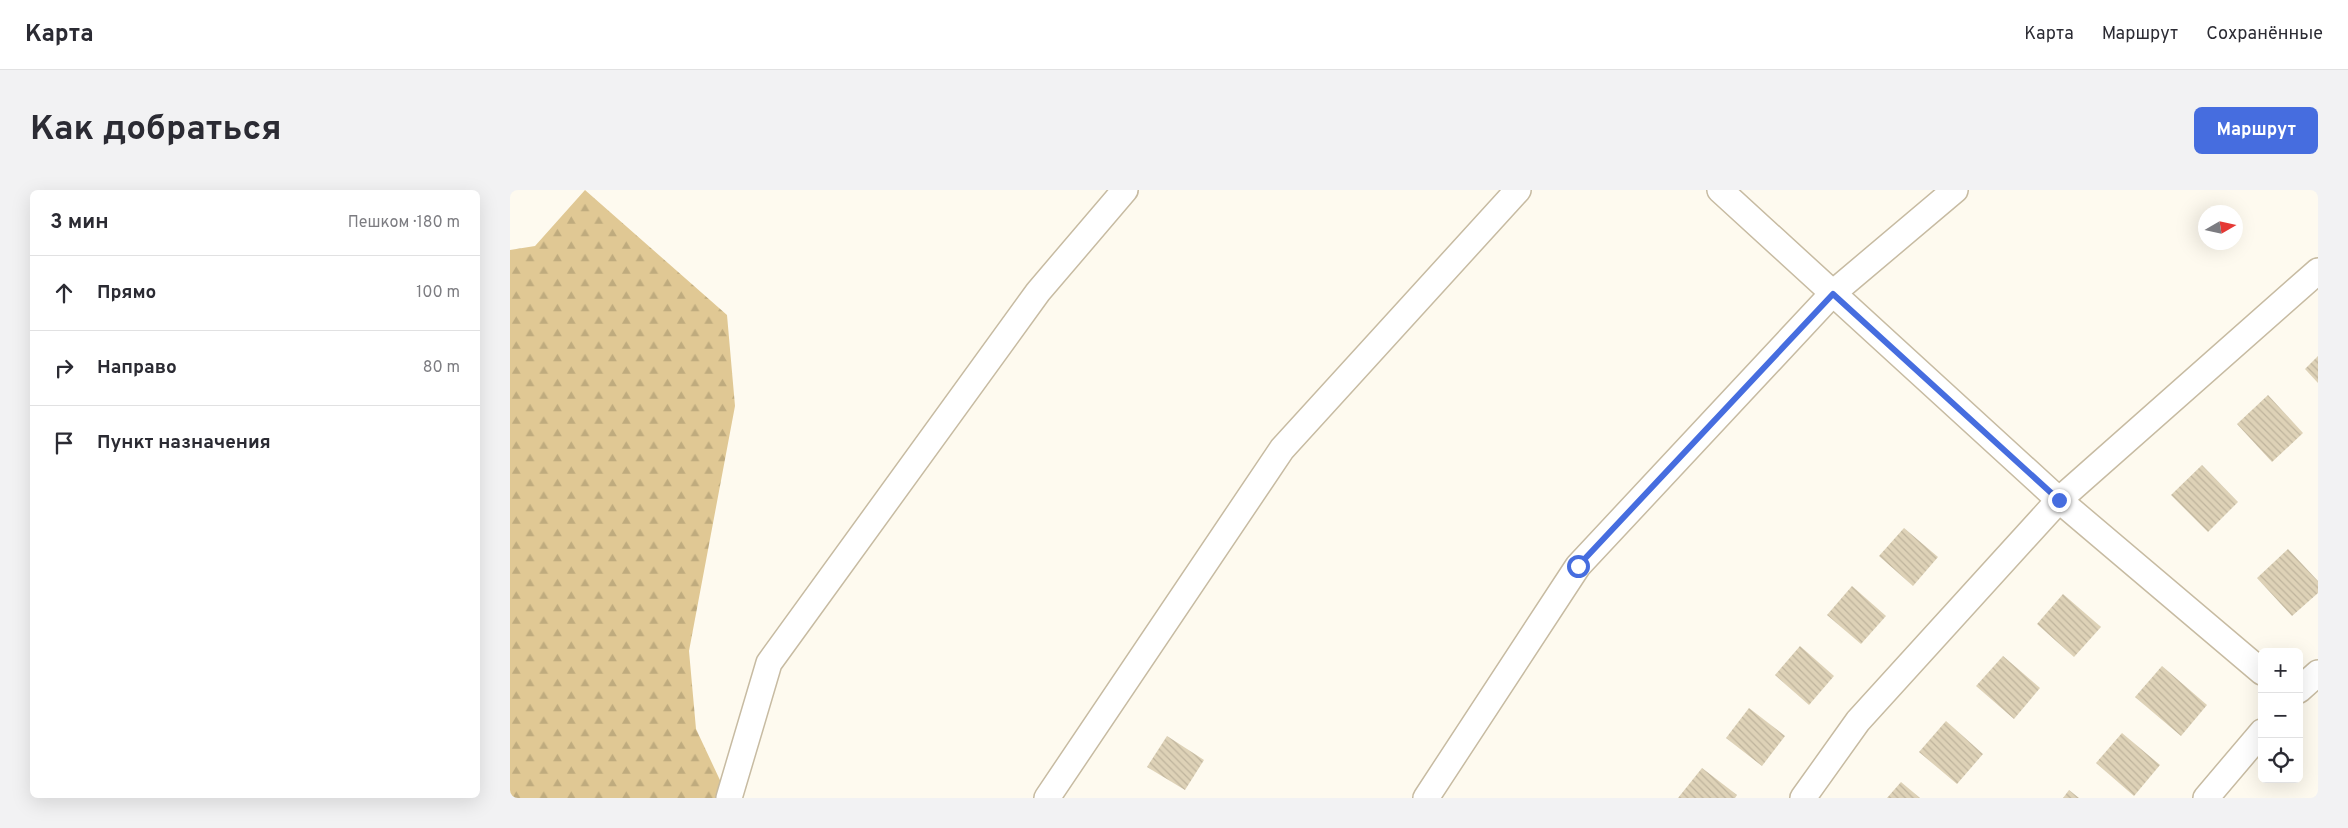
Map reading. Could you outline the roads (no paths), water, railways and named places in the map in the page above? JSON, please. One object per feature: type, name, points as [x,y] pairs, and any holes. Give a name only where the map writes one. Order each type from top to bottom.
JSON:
[{"type":"street","points":[[729,798],[769,663],[1038,292],[1124,190]]},
{"type":"street","points":[[1047,798],[1282,449],[1518,190]]},
{"type":"street","points":[[1720,190],[2059,500],[2258,669]]},
{"type":"street","points":[[1426,798],[1578,566],[1833,294],[1955,190]]},
{"type":"street","points":[[1802,798],[1858,721],[2059,500],[2318,271]]},
{"type":"street","points":[[2303,686],[2318,673]]},
{"type":"street","points":[[2206,798],[2258,737]]}]
